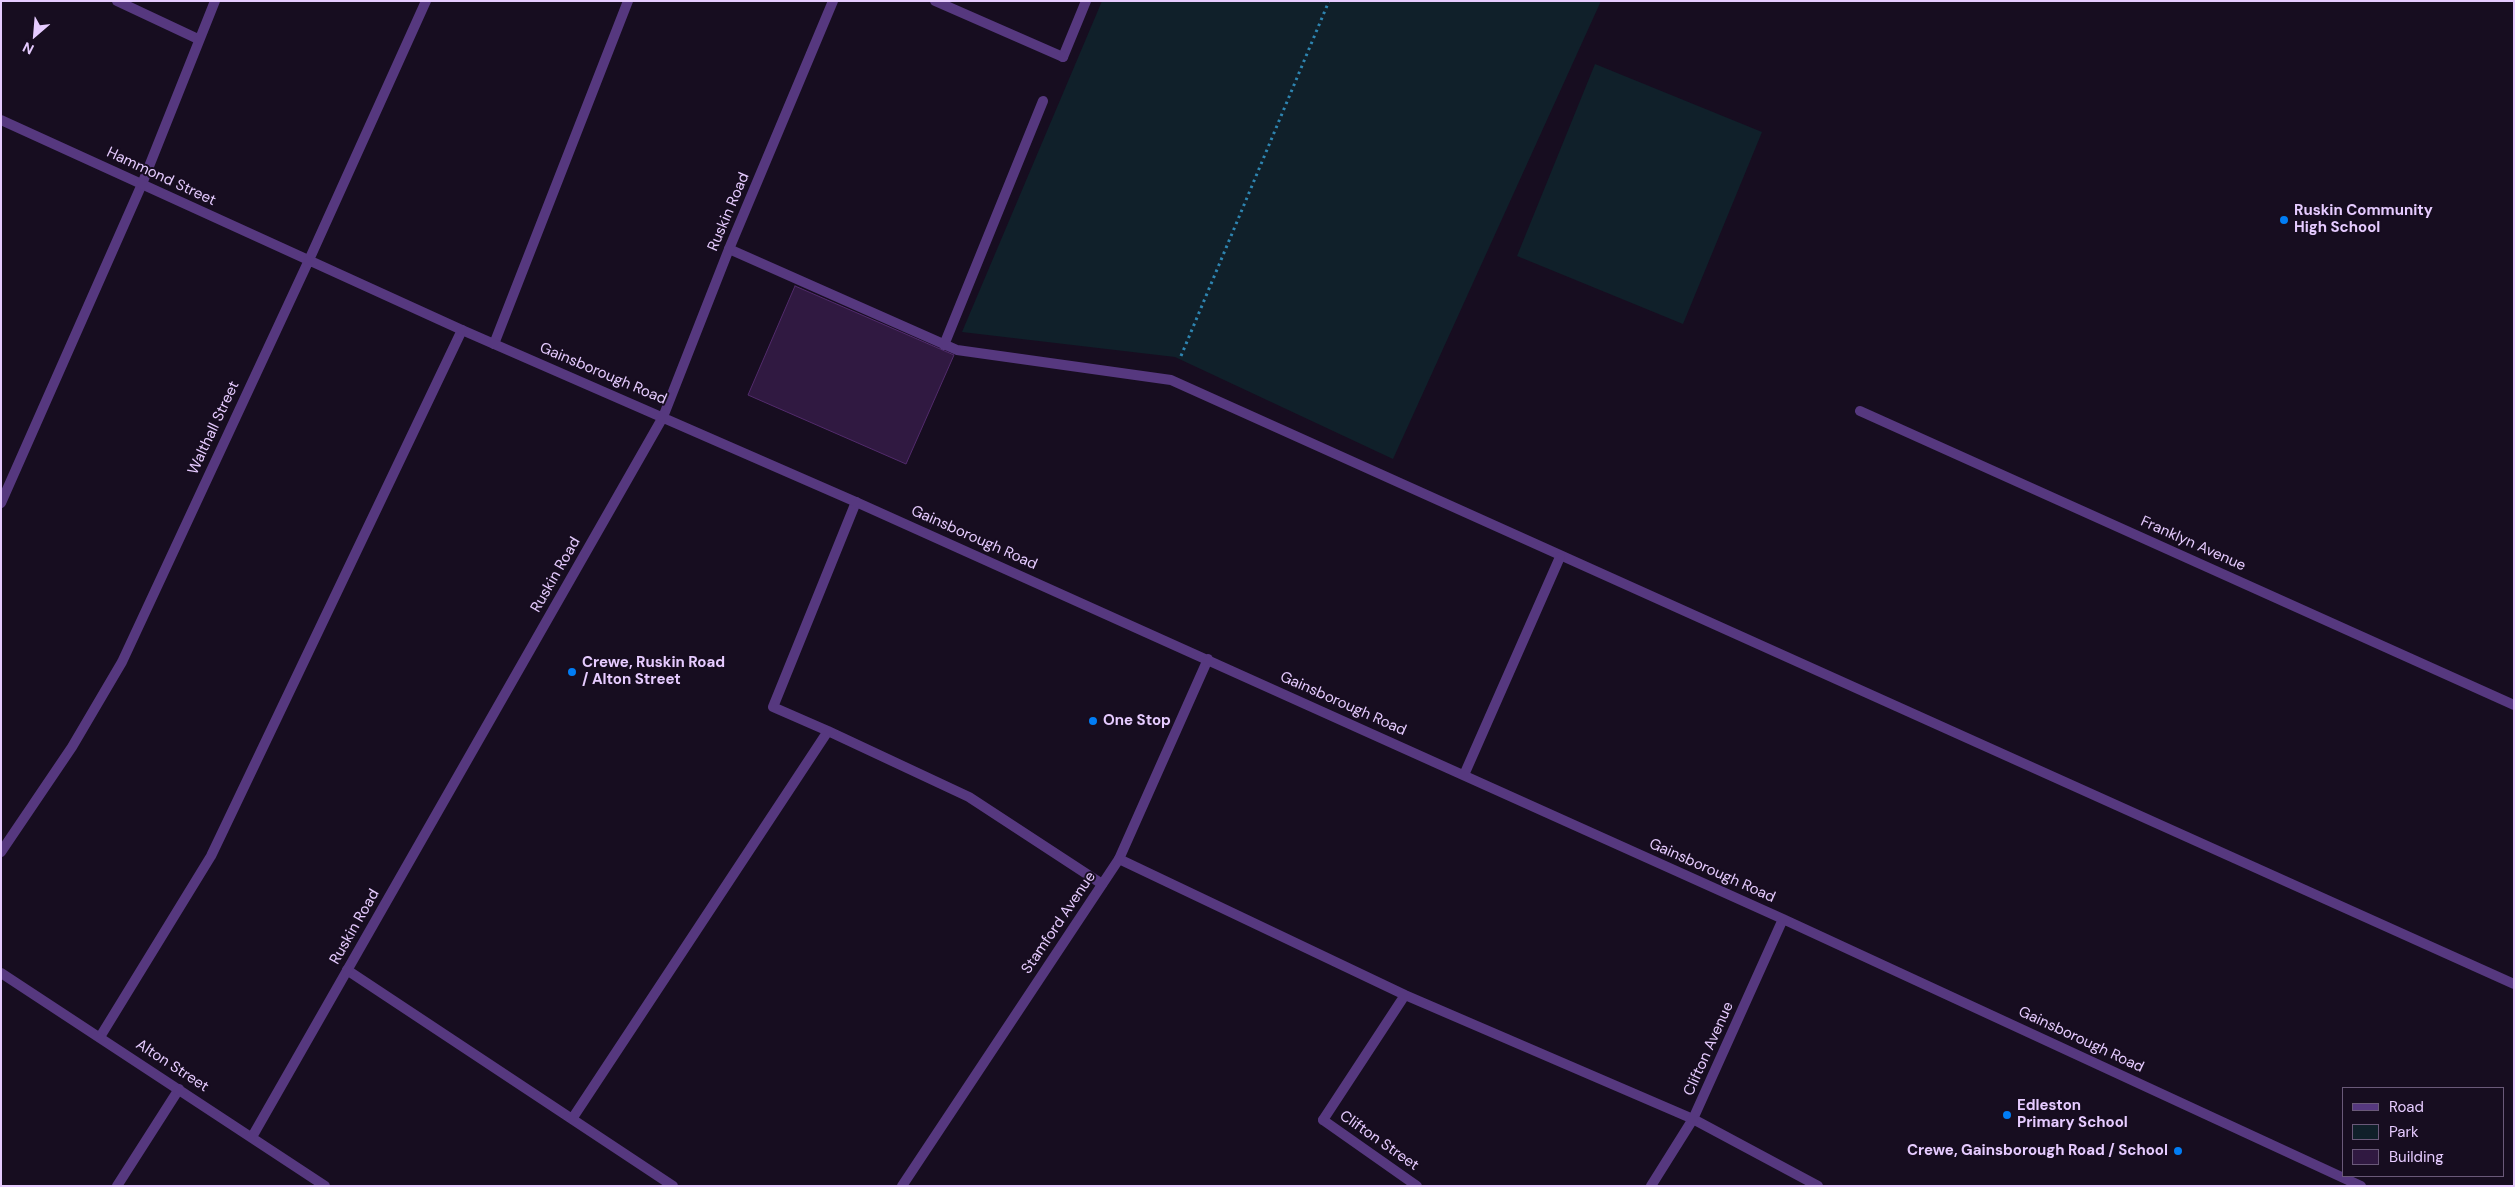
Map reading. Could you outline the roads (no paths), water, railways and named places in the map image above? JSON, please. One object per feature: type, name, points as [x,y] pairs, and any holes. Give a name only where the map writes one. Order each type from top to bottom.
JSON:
[{"type":"street","points":[[117,1],[198,39]]},
{"type":"street","points":[[1,503],[142,184],[198,39],[215,1]]},
{"type":"street","name":"Walthall Street","points":[[1,852],[72,747],[122,662],[309,260],[426,1]]},
{"type":"street","points":[[494,344],[628,1]]},
{"type":"street","name":"Ruskin Road","points":[[252,1138],[663,417],[729,249],[833,1]]},
{"type":"street","points":[[935,1],[1063,57],[1086,1]]},
{"type":"street","points":[[944,345],[1044,101]]},
{"type":"street","name":"Hammond Street","points":[[1,120],[309,260]]},
{"type":"street","points":[[729,249],[957,350],[1171,380],[1560,557],[2514,984]]},
{"type":"street","name":"Gainsborough Road","points":[[309,260],[462,330],[856,502],[1208,659],[1783,919],[2361,1186]]},
{"type":"street","points":[[100,1037],[211,856],[462,330]]},
{"type":"street","name":"Franklyn Avenue","points":[[1860,411],[2514,705]]},
{"type":"street","points":[[856,502],[773,707],[969,797],[1102,884]]},
{"type":"street","points":[[1464,775],[1560,557]]},
{"type":"street","name":"Stamford Avenue","points":[[902,1186],[1119,859],[1208,659]]},
{"type":"street","points":[[572,1119],[828,731]]},
{"type":"street","points":[[1119,859],[1405,996],[1693,1119],[1818,1186]]},
{"type":"street","name":"Clifton Avenue","points":[[1651,1186],[1693,1119],[1783,919]]},
{"type":"street","points":[[347,970],[673,1186]]},
{"type":"street","name":"Alton Street","points":[[1,973],[325,1186]]},
{"type":"street","name":"Clifton Street","points":[[1405,996],[1323,1120],[1417,1186]]},
{"type":"street","points":[[117,1186],[179,1089]]},
{"type":"place","name":"Ruskin Community High School","points":[[2284,220]]},
{"type":"place","name":"Crewe, Ruskin Road / Alton Street","points":[[572,672]]},
{"type":"place","name":"One Stop","points":[[1093,721]]},
{"type":"place","name":"Edleston Primary School","points":[[2007,1115]]},
{"type":"place","name":"Crewe, Gainsborough Road / School","points":[[2178,1151]]}]
